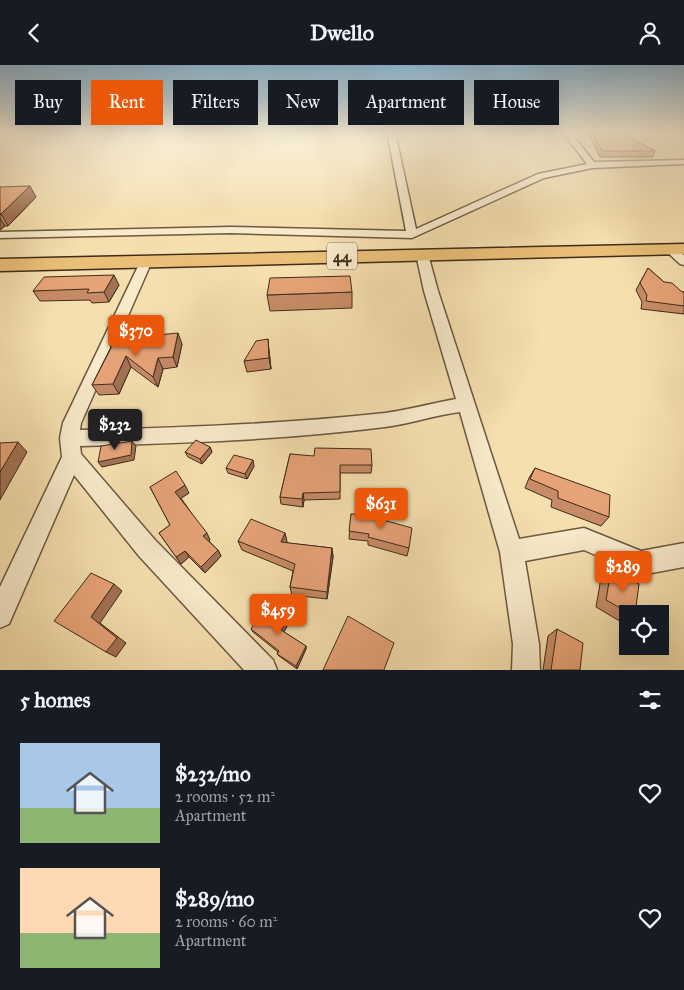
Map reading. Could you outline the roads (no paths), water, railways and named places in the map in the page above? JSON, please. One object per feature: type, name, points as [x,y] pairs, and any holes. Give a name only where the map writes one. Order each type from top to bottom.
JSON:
[{"type":"main road","name":"44","points":[[0,265],[422,254],[679,253]]},
{"type":"street","points":[[397,160],[412,235]]},
{"type":"street","points":[[588,160],[592,165]]},
{"type":"street","name":"44","points":[[0,235],[231,230],[412,235],[541,176],[592,165],[684,162]]},
{"type":"street","points":[[422,254],[431,291],[512,552],[526,644],[526,670]]},
{"type":"street","points":[[0,615],[70,448],[72,423],[146,261]]},
{"type":"street","points":[[70,448],[201,435],[378,421],[452,406],[467,405]]},
{"type":"street","points":[[70,448],[147,548],[262,670]]},
{"type":"street","points":[[512,552],[584,539],[641,563],[684,555]]}]
